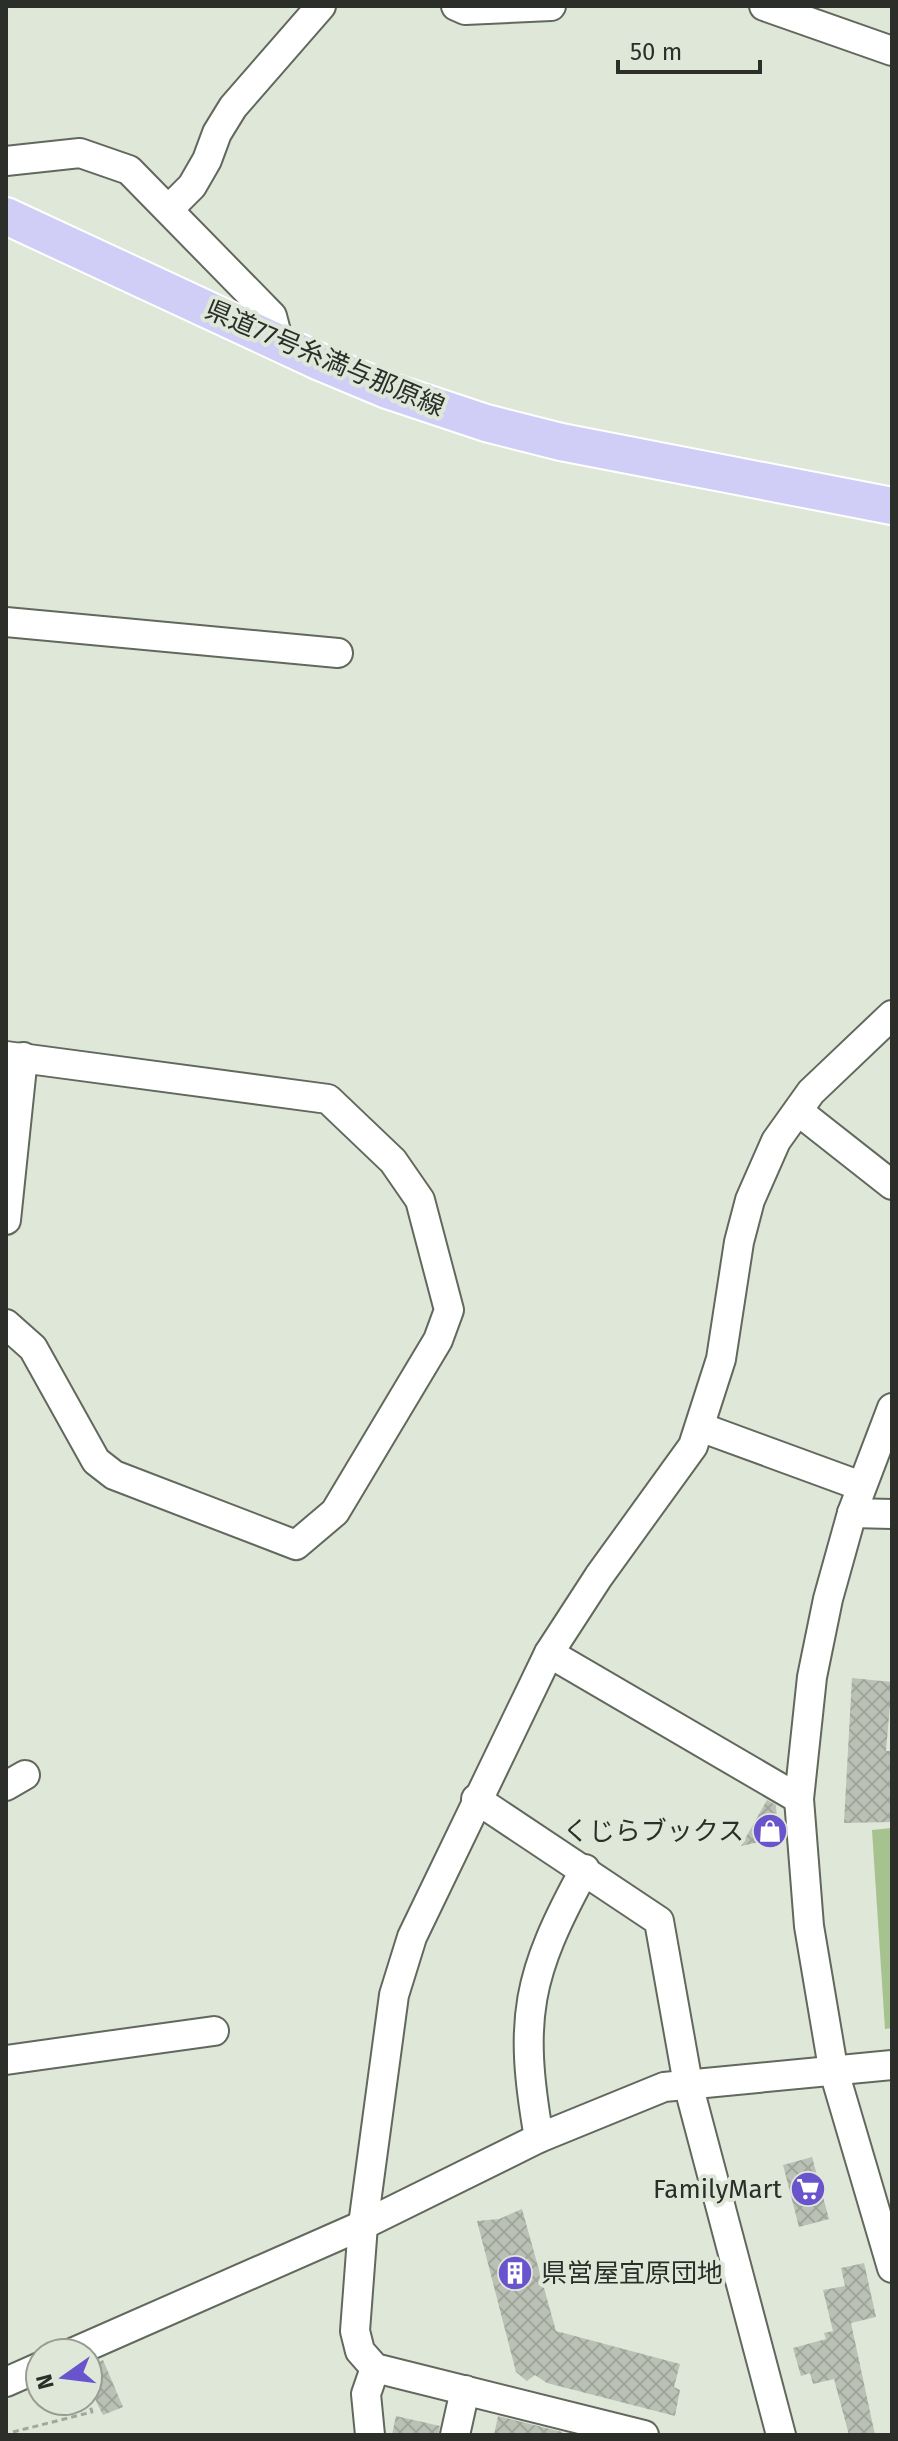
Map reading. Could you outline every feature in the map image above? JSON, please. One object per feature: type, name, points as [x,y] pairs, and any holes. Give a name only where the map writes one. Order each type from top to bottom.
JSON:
[{"type":"main road","name":"県道77号糸満与那原線","points":[[6,216],[387,390],[486,423],[561,442],[892,506]]},
{"type":"street","points":[[170,208],[192,186],[233,107],[321,6]]},
{"type":"street","points":[[456,6],[465,10],[551,6]]},
{"type":"street","points":[[764,6],[892,51]]},
{"type":"street","points":[[6,161],[59,154],[101,158],[129,170],[170,208],[272,316],[279,343]]},
{"type":"street","points":[[6,622],[338,653]]},
{"type":"street","points":[[644,2435],[375,2368],[360,2351],[355,2331],[363,2225],[394,1995],[412,1937],[549,1653],[599,1576],[670,1482],[693,1446],[721,1359],[739,1242],[750,1200],[776,1141],[811,1092],[892,1015]]},
{"type":"street","points":[[6,1220],[14,1056],[328,1099],[393,1161],[420,1200],[449,1310],[438,1340],[335,1512],[296,1545],[114,1475],[96,1461],[33,1348],[6,1324]]},
{"type":"street","points":[[798,1111],[892,1185]]},
{"type":"street","points":[[892,1408],[852,1513],[812,1677],[799,1799],[809,1926],[833,2068],[886,2226],[892,2268]]},
{"type":"street","points":[[700,1427],[861,1486]]},
{"type":"street","points":[[852,1513],[892,1514]]},
{"type":"street","points":[[549,1653],[799,1799]]},
{"type":"street","points":[[476,1799],[659,1921],[688,2084],[781,2435]]},
{"type":"street","points":[[539,2138],[528,2076],[527,2032],[533,1990],[545,1946],[585,1869]]},
{"type":"street","points":[[6,2060],[214,2031]]},
{"type":"street","points":[[104,2339],[363,2225],[539,2138],[664,2087],[833,2068],[892,2065]]},
{"type":"street","points":[[370,2435],[366,2394],[375,2368]]},
{"type":"street","points":[[455,2435],[465,2390]]},
{"type":"path","points":[[13,2432],[72,2417]]},
{"type":"green space","points":[[892,1828],[892,2028],[885,2029],[872,1830]]},
{"type":"building","points":[[852,1678],[892,1682],[886,1751],[892,1751],[892,1822],[844,1823]]},
{"type":"building","points":[[767,1800],[776,1805],[778,1838],[741,1846]]},
{"type":"building","points":[[812,2157],[829,2219],[799,2227],[783,2165]]},
{"type":"building","name":"県営屋宜原団地","points":[[522,2209],[556,2331],[680,2364],[674,2387],[680,2390],[675,2416],[547,2383],[535,2375],[527,2381],[516,2372],[477,2221],[499,2219]]},
{"type":"building","points":[[864,2263],[876,2317],[851,2323],[875,2435],[849,2435],[834,2379],[813,2384],[810,2373],[801,2376],[793,2348],[826,2339],[824,2333],[833,2331],[823,2290],[845,2286],[841,2268]]},
{"type":"building","points":[[104,2362],[123,2407],[104,2415]]},
{"type":"building","points":[[396,2416],[440,2426],[438,2435],[392,2435]]},
{"type":"building","points":[[498,2416],[562,2432],[562,2435],[494,2435]]},
{"type":"place","name":"くじらブックス","points":[[770,1831]]},
{"type":"place","name":"FamilyMart","points":[[808,2189]]},
{"type":"place","name":"県営屋宜原団地","points":[[515,2273]]}]
